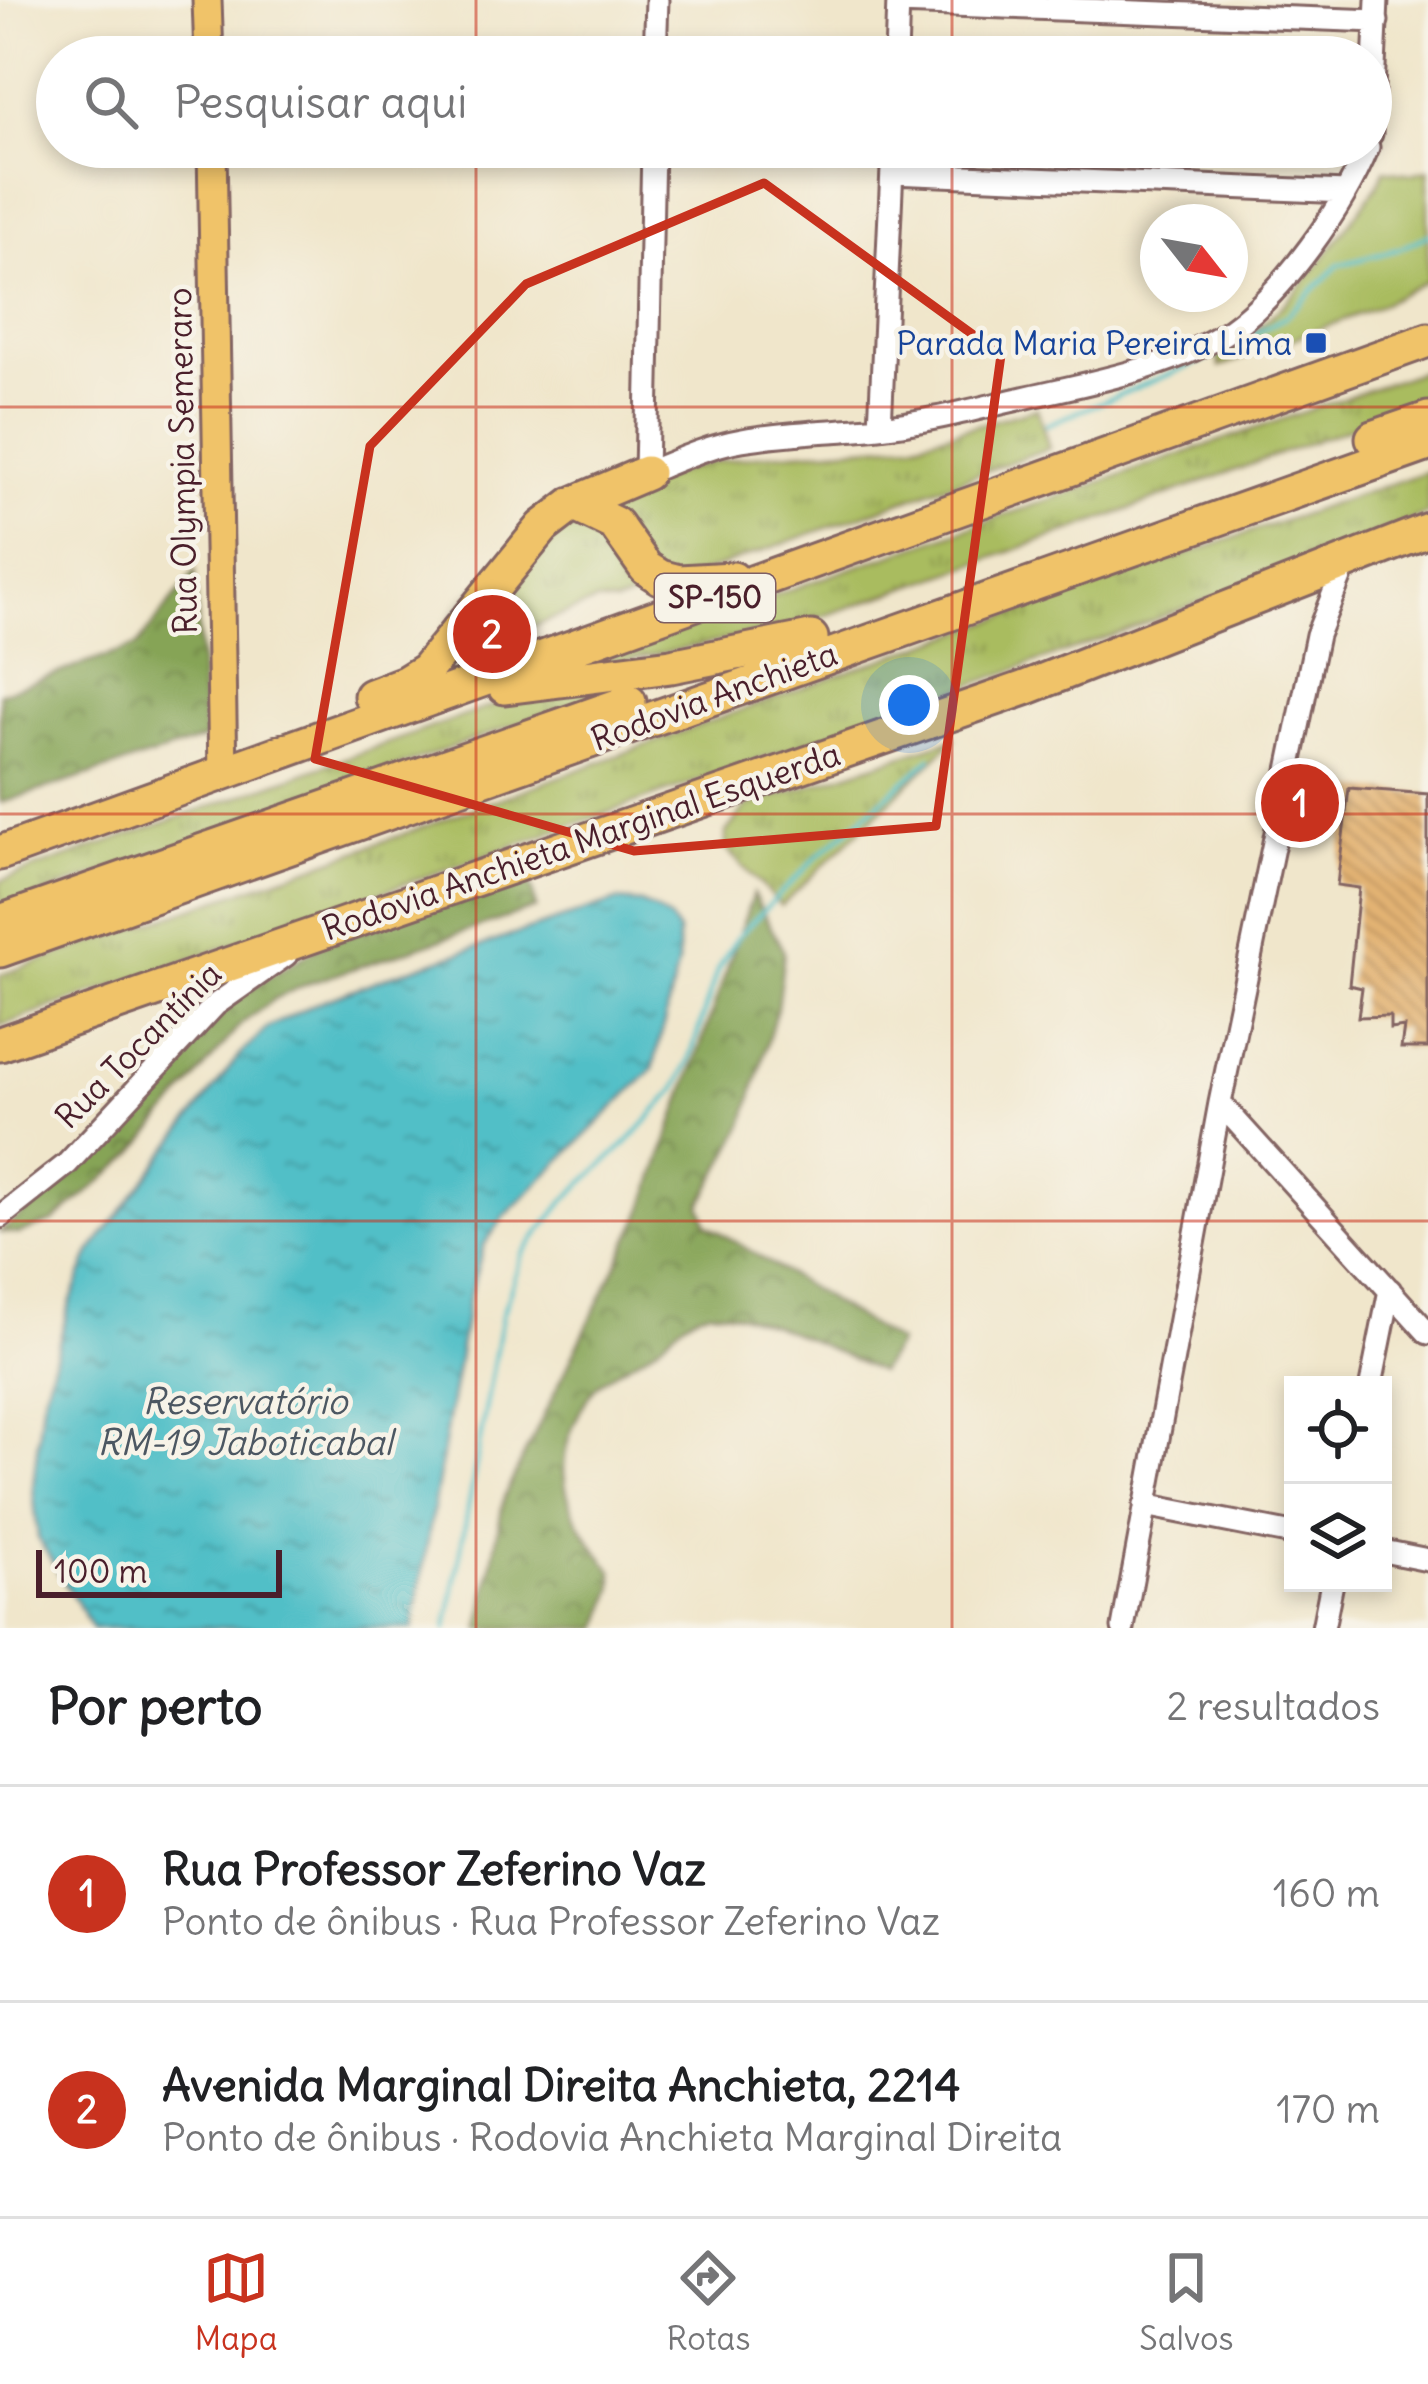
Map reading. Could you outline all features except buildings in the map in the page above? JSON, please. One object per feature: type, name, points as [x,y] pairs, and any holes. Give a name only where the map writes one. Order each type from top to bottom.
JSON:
[{"type":"highway","name":"SP-150","points":[[0,853],[1428,340]]},
{"type":"highway","name":"Rodovia Anchieta","points":[[0,922],[1428,419]]},
{"type":"highway","name":"Rodovia Anchieta","points":[[0,950],[1428,444]]},
{"type":"highway","points":[[290,749],[306,727],[326,712],[406,683],[426,670],[530,542],[573,504],[646,473]]},
{"type":"highway","points":[[627,539],[630,515],[646,473]]},
{"type":"highway","points":[[573,504],[605,517],[646,568],[679,582],[776,573]]},
{"type":"highway","name":"Rodovia Anchieta Marginal Esquerda","points":[[0,1044],[1025,688],[1428,530]]},
{"type":"highway","points":[[440,694],[670,666],[811,638]]},
{"type":"main road","points":[[207,0],[208,36]]},
{"type":"main road","name":"Rua Olympia Semeraro","points":[[212,168],[223,774]]},
{"type":"street","points":[[655,36],[656,0]]},
{"type":"street","points":[[897,36],[898,1],[1377,10]]},
{"type":"street","points":[[653,168],[646,473],[740,440],[940,417],[1115,376],[1182,353],[1230,330],[1290,269],[1346,192],[1358,168]]},
{"type":"street","points":[[880,427],[892,168]]},
{"type":"street","points":[[892,172],[1346,192]]},
{"type":"street","points":[[1126,1626],[1220,1103],[1317,634],[1345,565]]},
{"type":"street","points":[[1304,580],[1317,634]]},
{"type":"street","name":"Rua Tocantínia","points":[[0,1217],[67,1164],[230,992],[329,928]]},
{"type":"street","points":[[1220,1103],[1428,1333]]},
{"type":"street","points":[[1373,1376],[1390,1290]]},
{"type":"street","points":[[1145,1505],[1284,1532]]},
{"type":"street","points":[[1392,1553],[1428,1560]]},
{"type":"street","points":[[1323,1628],[1330,1592]]},
{"type":"highlighted area","points":[[764,183],[1001,355],[936,826],[634,851],[315,759],[370,446],[526,284]]},
{"type":"green space","points":[[1384,170],[1412,174],[1428,170],[1428,280],[1372,309],[1220,367],[1217,354],[1287,301],[1325,257]]},
{"type":"green space","points":[[1428,369],[1428,399],[1084,526],[795,626],[563,673],[780,593]]},
{"type":"green space","points":[[1037,408],[1049,448],[615,604],[596,602],[458,655],[548,540],[605,499],[706,463],[913,443]]},
{"type":"green space","points":[[1428,471],[1428,514],[1128,630],[0,1026],[0,975],[360,850],[865,665]]},
{"type":"green space","points":[[195,571],[205,739],[0,803],[0,693],[137,646]]},
{"type":"green space","points":[[674,674],[539,716],[0,910],[0,881],[520,696]]},
{"type":"green space","points":[[956,738],[781,906],[726,849],[726,832],[747,806]]},
{"type":"green space","points":[[520,875],[532,888],[536,908],[274,999],[241,1024],[134,1154],[53,1222],[18,1234],[0,1232],[96,1157],[233,1002],[269,977],[327,942]]},
{"type":"green space","points":[[753,894],[784,952],[777,1008],[744,1125],[701,1205],[707,1224],[898,1343],[879,1372],[742,1315],[706,1311],[684,1321],[654,1348],[596,1387],[567,1443],[565,1483],[570,1501],[587,1536],[613,1571],[613,1590],[600,1628],[480,1628],[504,1497],[643,1211]]},
{"type":"water","name":"Reservatório RM-19 Jaboticabal","points":[[617,901],[641,903],[657,911],[678,932],[678,964],[653,1069],[504,1217],[484,1245],[468,1300],[413,1628],[92,1628],[38,1538],[33,1487],[42,1402],[70,1303],[90,1253],[238,1057],[267,1028],[392,975]]},
{"type":"waterway","points":[[1046,425],[1221,353],[1285,317],[1339,265],[1399,249],[1428,235]]},
{"type":"waterway","points":[[447,1628],[502,1315],[522,1255],[566,1199],[676,1089],[717,971],[737,937],[818,856],[931,758]]},
{"type":"place","name":"Parada Maria Pereira Lima","points":[[1316,343]]},
{"type":"place","name":"Avenida Marginal Direita Anchieta, 2214","points":[[492,634]]},
{"type":"place","name":"Rua Professor Zeferino Vaz","points":[[1300,803]]}]
